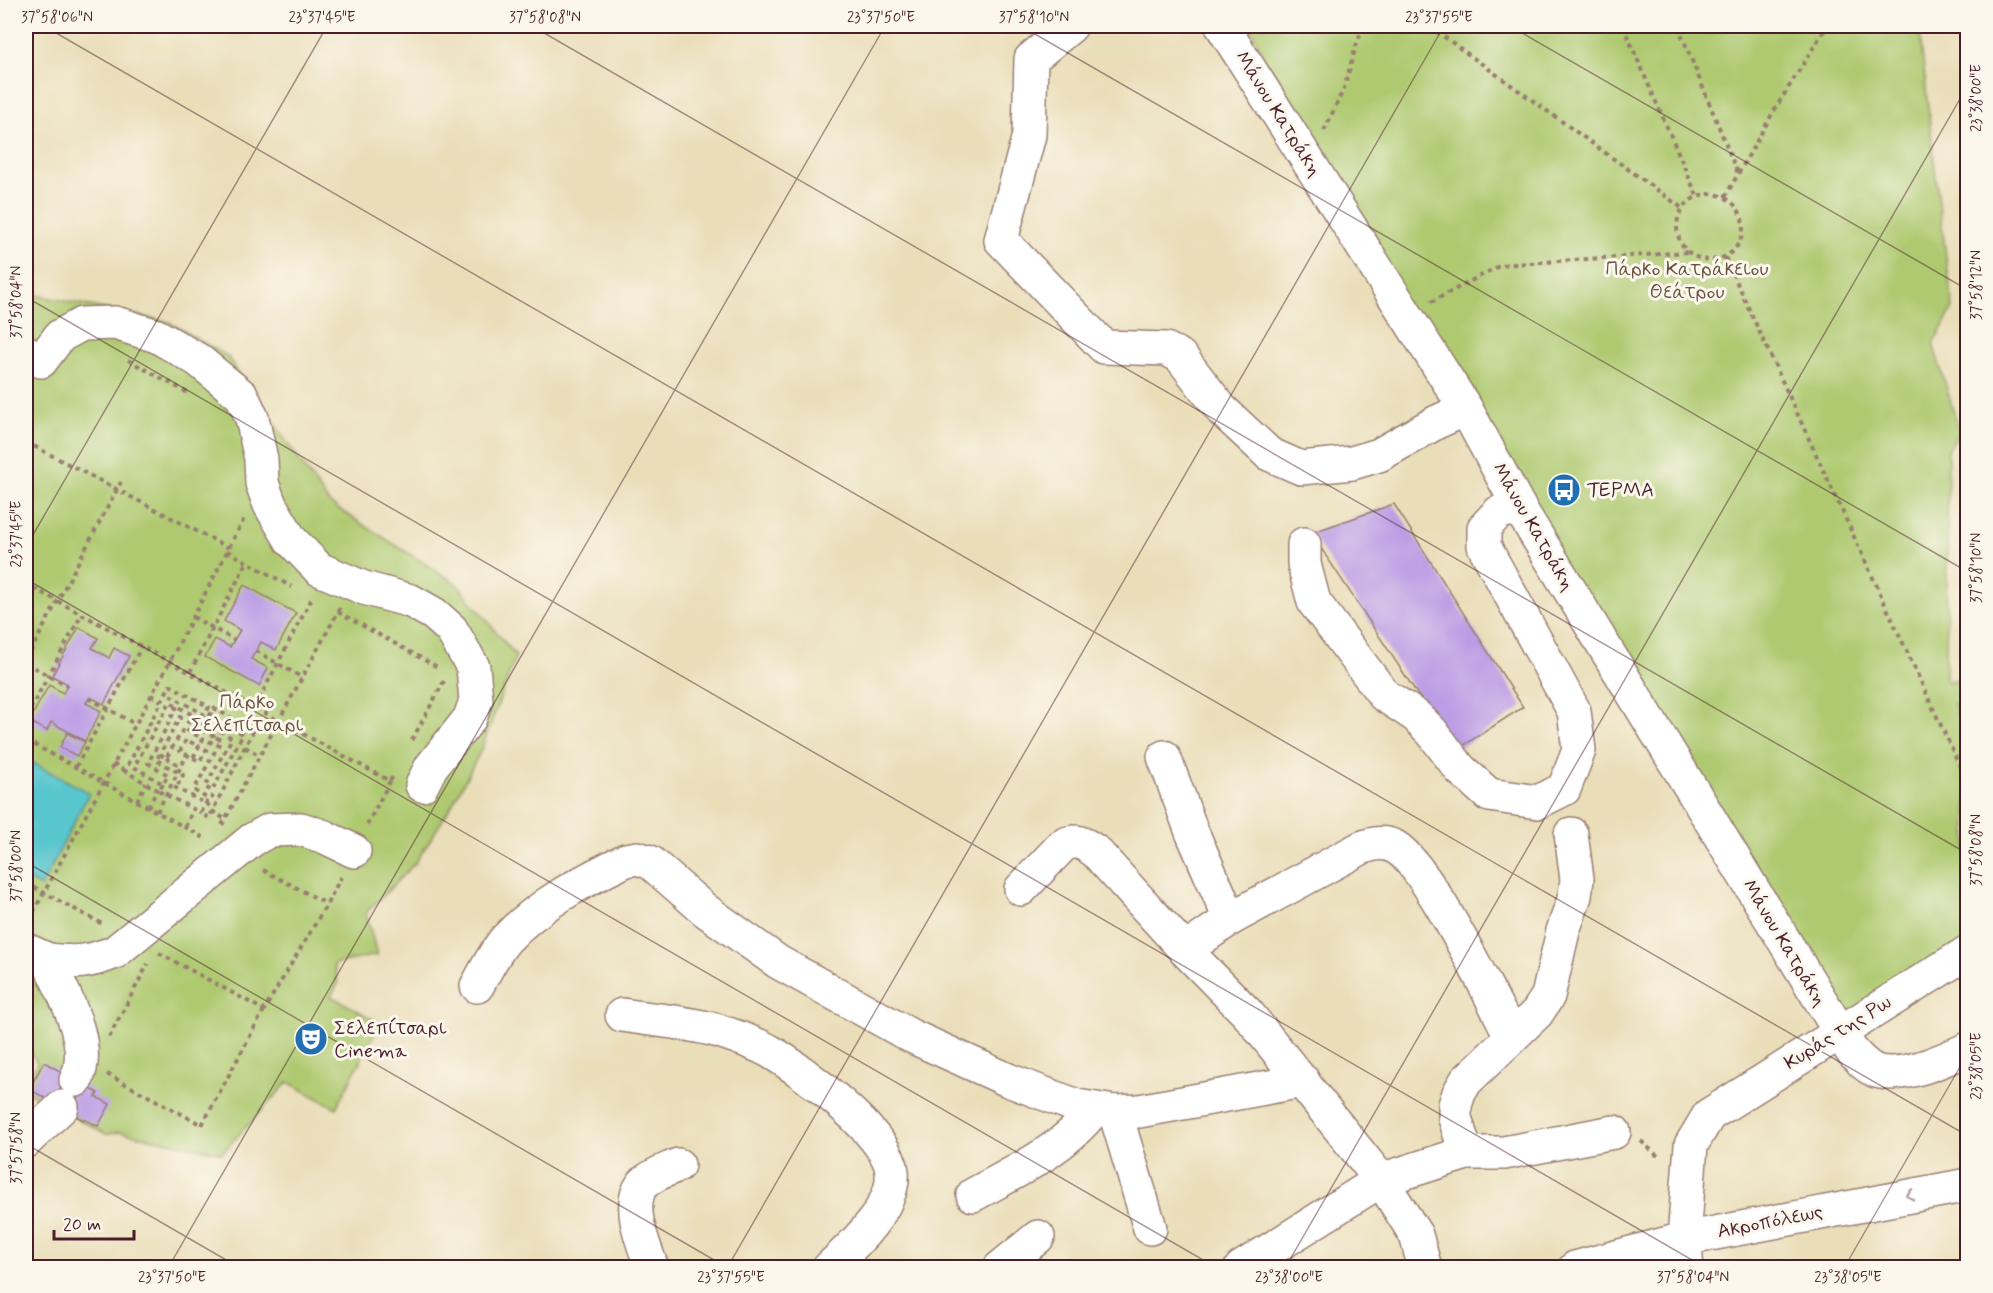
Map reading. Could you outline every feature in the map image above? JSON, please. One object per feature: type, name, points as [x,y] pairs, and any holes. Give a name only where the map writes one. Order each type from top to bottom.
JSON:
[{"type":"street","points":[[1071,26],[1031,59],[1029,135],[1001,240],[1104,347],[1166,349],[1180,356],[1222,410],[1269,454],[1301,468],[1352,463],[1379,455],[1437,422],[1466,409]]},
{"type":"street","name":"Μάνου Κατράκη","points":[[1222,26],[1466,409],[1519,507],[1839,1033],[1860,1061],[1877,1071],[1893,1072],[1927,1067],[1968,1049]]},
{"type":"street","points":[[26,352],[41,361],[60,336],[82,324],[116,323],[157,336],[198,360],[242,396],[252,418],[261,459],[262,483],[270,505],[291,540],[319,569],[353,584],[411,601],[434,614],[451,629],[473,667],[476,700],[470,718],[431,767],[409,778]]},
{"type":"street","points":[[1304,544],[1304,564],[1314,602],[1384,695],[1416,716],[1432,732],[1460,769],[1490,795],[1538,802],[1564,789],[1579,750],[1574,711],[1484,546],[1484,528],[1491,520],[1498,513],[1519,507]]},
{"type":"street","points":[[1164,757],[1192,832],[1230,920]]},
{"type":"street","points":[[37,955],[79,963],[115,951],[234,854],[270,830],[301,829],[325,837],[354,851]]},
{"type":"street","points":[[1466,1153],[1455,1118],[1455,1105],[1459,1093],[1466,1081],[1537,1013],[1548,996],[1563,931],[1575,896],[1576,879],[1571,834]]},
{"type":"street","points":[[1022,889],[1062,846],[1070,841],[1079,841],[1096,852],[1185,950],[1248,1014],[1303,1081],[1381,1180],[1416,1235],[1425,1268]]},
{"type":"street","points":[[1185,950],[1230,920],[1361,848],[1376,843],[1392,846],[1406,855],[1424,879],[1472,961],[1511,1036]]},
{"type":"street","points":[[477,986],[493,956],[506,939],[547,903],[626,860],[637,858],[656,867],[705,910],[740,936],[808,979],[911,1036],[1008,1080],[1077,1106],[1105,1111],[1139,1111],[1303,1081]]},
{"type":"street","name":"Κυράς της Ρω","points":[[1689,1185],[1691,1146],[1709,1115],[1968,952]]},
{"type":"street","points":[[26,1141],[78,1078],[82,1046],[76,1028],[37,955]]},
{"type":"street","points":[[622,1015],[722,1032],[769,1051],[791,1065],[855,1116],[876,1139],[888,1156],[892,1173],[888,1195],[876,1218],[829,1268]]},
{"type":"street","points":[[974,1195],[1041,1158],[1084,1123],[1105,1111]]},
{"type":"street","points":[[1105,1111],[1150,1228]]},
{"type":"street","points":[[1241,1268],[1381,1180],[1466,1153],[1504,1153],[1614,1132]]},
{"type":"street","points":[[652,1268],[636,1215],[637,1192],[645,1182],[657,1174],[678,1165]]},
{"type":"street","points":[[1686,1253],[1689,1185]]},
{"type":"street","name":"Ακροπόλεως","points":[[1575,1268],[1686,1253],[1968,1185]]},
{"type":"street","points":[[1000,1268],[1038,1237]]},
{"type":"path","points":[[1309,163],[1344,88],[1358,39],[1365,26]]},
{"type":"path","points":[[1429,26],[1682,208]]},
{"type":"path","points":[[1623,26],[1697,196]]},
{"type":"path","points":[[1678,26],[1739,175]]},
{"type":"path","points":[[1725,197],[1827,26]]},
{"type":"path","points":[[1714,194],[1725,197],[1739,211],[1743,222],[1740,242],[1734,251],[1714,260],[1703,260],[1688,252],[1678,238],[1676,227],[1682,208],[1697,196],[1714,194]]},
{"type":"path","points":[[1406,315],[1501,265],[1688,252]]},
{"type":"path","points":[[1725,257],[1968,783]]},
{"type":"path","points":[[118,354],[198,398]]},
{"type":"path","points":[[26,442],[229,548],[26,926]]},
{"type":"path","points":[[67,686],[26,661],[121,482]]},
{"type":"path","points":[[227,551],[293,587]]},
{"type":"path","points":[[190,672],[247,562]]},
{"type":"path","points":[[26,584],[390,780],[409,778]]},
{"type":"path","points":[[278,719],[353,584]]},
{"type":"path","points":[[303,592],[321,602]]},
{"type":"path","points":[[255,707],[312,598]]},
{"type":"path","points":[[329,607],[448,673],[411,741]]},
{"type":"path","points":[[26,717],[82,614]]},
{"type":"path","points":[[193,617],[234,640]]},
{"type":"path","points":[[76,767],[142,646]]},
{"type":"path","points":[[256,651],[302,677]]},
{"type":"path","points":[[125,771],[170,685],[210,707],[199,728],[180,717],[156,760],[178,772]]},
{"type":"path","points":[[166,693],[243,734],[201,813]]},
{"type":"path","points":[[151,695],[170,702],[203,721]]},
{"type":"path","points":[[89,698],[135,724]]},
{"type":"path","points":[[170,702],[134,766],[173,785],[225,819]]},
{"type":"path","points":[[148,807],[168,775],[148,763],[177,706]]},
{"type":"path","points":[[113,764],[209,818],[253,731],[214,708],[207,714]]},
{"type":"path","points":[[193,715],[196,710]]},
{"type":"path","points":[[193,758],[207,723],[232,738],[205,787],[212,791]]},
{"type":"path","points":[[222,732],[226,724]]},
{"type":"path","points":[[166,758],[184,728],[217,749]]},
{"type":"path","points":[[203,731],[221,740],[194,790],[218,801]]},
{"type":"path","points":[[199,746],[186,740],[180,751],[200,761],[213,736]]},
{"type":"path","points":[[177,739],[184,743]]},
{"type":"path","points":[[240,739],[259,755]]},
{"type":"path","points":[[26,740],[327,904]]},
{"type":"path","points":[[220,744],[235,749],[241,755]]},
{"type":"path","points":[[160,754],[181,766]]},
{"type":"path","points":[[157,812],[187,755]]},
{"type":"path","points":[[218,779],[226,783]]},
{"type":"path","points":[[150,962],[78,1078],[202,1125],[264,1010],[327,904],[390,780]]},
{"type":"path","points":[[137,801],[146,783]]},
{"type":"path","points":[[185,827],[193,810]]},
{"type":"path","points":[[155,951],[264,1010]]},
{"type":"path","points":[[1614,1132],[1643,1142],[1689,1185]]},
{"type":"green space","name":"Πάρκο Κατράκειου Θεάτρου","points":[[1250,26],[1919,26],[1953,308],[1933,344],[1960,432],[1948,449],[1946,681],[1967,679],[1967,735],[1953,702],[1967,743],[1967,952],[1839,1033],[1309,163]]},
{"type":"green space","name":"Πάρκο Σελεπίτσαρι","points":[[26,293],[169,322],[227,356],[329,503],[457,584],[516,656],[481,750],[452,805],[416,862],[366,913],[377,955],[334,964],[338,984],[331,996],[380,1023],[336,1108],[288,1082],[222,1153],[120,1132],[106,1134],[26,1091],[37,1063],[26,1043]]},
{"type":"water","points":[[26,759],[89,793],[41,887],[26,879]]},
{"type":"building","points":[[1394,504],[1523,707],[1455,751],[1311,533]]},
{"type":"building","points":[[244,585],[296,613],[276,650],[261,642],[251,659],[268,668],[259,686],[205,657],[215,639],[230,647],[240,630],[224,621]]},
{"type":"building","points":[[79,627],[98,638],[92,648],[109,658],[114,648],[129,656],[104,704],[90,697],[86,703],[101,711],[85,741],[51,722],[47,731],[29,721],[49,685],[63,693],[68,684],[52,676]]},
{"type":"building","points":[[67,733],[85,742],[77,756],[60,747]]},
{"type":"building","points":[[44,1062],[98,1093],[96,1097],[110,1104],[98,1126],[83,1120],[29,1089]]},
{"type":"place","name":"ΤΕΡΜΑ","points":[[1564,490]]},
{"type":"place","name":"Σελεπίτσαρι Cinema","points":[[311,1039]]}]
